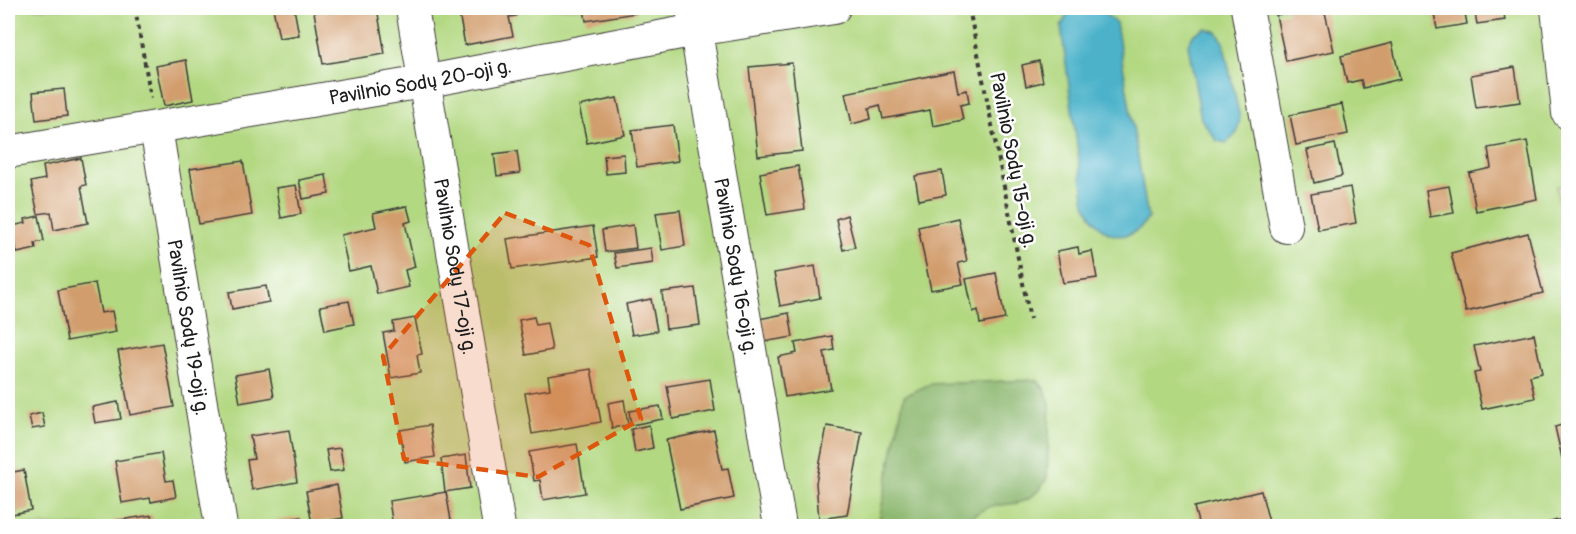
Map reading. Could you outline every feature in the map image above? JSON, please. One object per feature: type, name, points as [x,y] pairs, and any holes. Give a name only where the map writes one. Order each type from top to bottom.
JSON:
[{"type":"street","name":"Pavilnio Sodų 17-oji g.","points":[[412,8],[499,526]]},
{"type":"street","name":"Pavilnio Sodų 20-oji g.","points":[[8,152],[423,82],[694,19],[834,8]]},
{"type":"street","points":[[1247,8],[1286,227]]},
{"type":"street","points":[[1557,8],[1569,113]]},
{"type":"street","name":"Pavilnio Sodų 16-oji g.","points":[[694,19],[780,526]]},
{"type":"street","name":"Pavilnio Sodų 19-oji g.","points":[[156,128],[221,526]]},
{"type":"path","points":[[135,8],[156,128]]},
{"type":"path","name":"Pavilnio Sodų 15-oji g.","points":[[969,8],[1030,319]]},
{"type":"highlighted area","points":[[505,213],[589,245],[641,419],[538,477],[404,459],[383,356]]},
{"type":"green space","points":[[8,8],[1568,8],[1568,184],[1557,187],[1568,263],[1568,526],[8,526]]},
{"type":"green space","points":[[1037,380],[1045,390],[1050,403],[1047,478],[1040,489],[1030,498],[1018,503],[991,506],[953,526],[878,526],[904,396],[930,384]]},
{"type":"water","points":[[1077,8],[1098,8],[1116,23],[1148,218],[1136,231],[1122,236],[1101,228],[1085,204],[1061,27],[1068,14]]},
{"type":"water","points":[[1205,28],[1217,32],[1223,41],[1240,118],[1237,133],[1227,143],[1217,141],[1201,119],[1188,44],[1194,34]]},
{"type":"building","points":[[273,8],[294,8],[299,35],[279,38]]},
{"type":"building","points":[[338,8],[377,8],[385,54],[323,64],[314,12]]},
{"type":"building","points":[[458,8],[514,8],[516,16],[509,17],[513,36],[465,45]]},
{"type":"building","points":[[584,8],[635,8],[636,13],[586,21]]},
{"type":"building","points":[[1288,8],[1324,8],[1334,51],[1286,61],[1276,15],[1288,12]]},
{"type":"building","points":[[1433,8],[1464,8],[1467,24],[1437,29]]},
{"type":"building","points":[[1474,8],[1503,8],[1505,20],[1477,24]]},
{"type":"building","points":[[1392,43],[1400,79],[1363,88],[1361,80],[1347,83],[1341,56]]},
{"type":"building","points":[[186,60],[193,100],[164,106],[156,66]]},
{"type":"building","points":[[1039,61],[1043,82],[1026,86],[1022,65]]},
{"type":"building","points":[[792,63],[802,151],[758,156],[749,67]]},
{"type":"building","points":[[1515,67],[1520,102],[1476,108],[1471,75]]},
{"type":"building","points":[[954,71],[958,92],[967,90],[969,103],[960,105],[963,120],[933,126],[930,110],[883,119],[880,105],[869,108],[871,119],[852,124],[845,93]]},
{"type":"building","points":[[64,89],[67,116],[36,120],[33,92]]},
{"type":"building","points":[[617,98],[625,135],[587,143],[579,106]]},
{"type":"building","points":[[1342,104],[1348,134],[1296,145],[1290,115]]},
{"type":"building","points":[[673,125],[678,161],[637,167],[632,130]]},
{"type":"building","points":[[1527,141],[1537,199],[1476,211],[1469,173],[1491,168],[1488,148]]},
{"type":"building","points":[[1335,144],[1342,176],[1314,183],[1307,150]]},
{"type":"building","points":[[517,151],[520,173],[497,176],[494,154]]},
{"type":"building","points":[[624,154],[625,172],[606,174],[604,156]]},
{"type":"building","points":[[81,158],[86,185],[81,186],[88,223],[54,230],[51,212],[38,214],[31,182],[45,179],[43,166]]},
{"type":"building","points":[[243,161],[252,215],[199,224],[190,169]]},
{"type":"building","points":[[798,166],[805,209],[767,215],[760,173]]},
{"type":"building","points":[[942,171],[946,195],[919,200],[915,176]]},
{"type":"building","points":[[326,175],[329,194],[303,199],[299,180]]},
{"type":"building","points":[[296,185],[301,214],[281,218],[276,188]]},
{"type":"building","points":[[1449,186],[1454,213],[1430,217],[1426,190]]},
{"type":"building","points":[[1350,187],[1356,223],[1318,230],[1311,194]]},
{"type":"building","points":[[407,206],[411,221],[405,223],[415,267],[405,270],[409,287],[377,294],[371,266],[349,271],[341,235],[376,227],[373,213]]},
{"type":"building","points":[[680,210],[685,246],[662,250],[656,213]]},
{"type":"building","points":[[847,215],[855,247],[843,250],[836,219]]},
{"type":"building","points":[[39,216],[44,241],[35,243],[36,249],[17,253],[12,226],[26,223],[25,219]]},
{"type":"building","points":[[958,218],[967,261],[958,263],[963,284],[931,290],[918,227]]},
{"type":"building","points":[[633,225],[636,248],[605,252],[602,230]]},
{"type":"building","points":[[593,226],[598,257],[512,269],[507,239]]},
{"type":"building","points":[[1528,233],[1543,293],[1466,312],[1451,253]]},
{"type":"building","points":[[1078,247],[1079,254],[1092,251],[1097,278],[1063,283],[1057,251]]},
{"type":"building","points":[[651,248],[653,263],[617,268],[614,253]]},
{"type":"building","points":[[815,266],[820,298],[780,306],[774,273]]},
{"type":"building","points":[[996,273],[1005,319],[980,324],[978,310],[973,312],[966,279]]},
{"type":"building","points":[[95,283],[101,313],[112,311],[116,332],[67,341],[58,290]]},
{"type":"building","points":[[266,286],[269,302],[232,309],[229,292]]},
{"type":"building","points":[[695,288],[700,325],[666,329],[662,292]]},
{"type":"building","points":[[651,299],[657,331],[632,335],[626,304]]},
{"type":"building","points":[[349,301],[354,324],[325,330],[320,306]]},
{"type":"building","points":[[789,313],[793,337],[763,342],[759,319]]},
{"type":"building","points":[[534,317],[536,325],[547,323],[552,350],[526,355],[519,320]]},
{"type":"building","points":[[415,318],[422,354],[417,355],[420,373],[391,378],[383,333],[394,331],[393,322]]},
{"type":"building","points":[[1534,334],[1542,373],[1530,376],[1535,398],[1482,409],[1474,373],[1480,372],[1474,346]]},
{"type":"building","points":[[832,336],[834,350],[824,352],[831,389],[785,397],[778,357],[797,353],[795,343]]},
{"type":"building","points":[[162,343],[174,407],[130,415],[118,351]]},
{"type":"building","points":[[269,369],[274,397],[240,403],[235,375]]},
{"type":"building","points":[[591,369],[601,422],[532,434],[525,393],[550,389],[548,376]]},
{"type":"building","points":[[710,379],[715,411],[673,419],[667,386]]},
{"type":"building","points":[[624,400],[628,425],[612,428],[608,403]]},
{"type":"building","points":[[118,402],[121,419],[95,423],[92,407]]},
{"type":"building","points":[[660,406],[663,419],[631,425],[629,411]]},
{"type":"building","points":[[42,413],[45,427],[32,429],[29,416]]},
{"type":"building","points":[[1568,423],[1568,456],[1562,458],[1555,427]]},
{"type":"building","points":[[430,425],[435,457],[405,462],[400,430]]},
{"type":"building","points":[[649,425],[653,448],[635,452],[631,429]]},
{"type":"building","points":[[827,426],[862,432],[847,515],[819,519],[816,483]]},
{"type":"building","points":[[289,430],[297,482],[252,490],[247,460],[254,459],[250,436]]},
{"type":"building","points":[[714,430],[722,469],[728,468],[734,498],[680,509],[666,440]]},
{"type":"building","points":[[577,444],[585,493],[543,500],[540,480],[534,481],[529,452]]},
{"type":"building","points":[[340,448],[344,470],[330,472],[326,450]]},
{"type":"building","points":[[161,453],[166,481],[173,480],[176,497],[151,502],[150,498],[122,503],[115,461]]},
{"type":"building","points":[[466,455],[470,488],[445,492],[441,459]]},
{"type":"building","points":[[24,470],[31,510],[8,515],[8,473]]},
{"type":"building","points":[[337,485],[343,518],[312,524],[306,491]]},
{"type":"building","points":[[1261,491],[1270,526],[1199,526],[1194,507]]},
{"type":"building","points":[[446,492],[452,526],[393,526],[389,501]]},
{"type":"building","points":[[152,515],[154,526],[114,526],[113,521]]},
{"type":"building","points":[[301,517],[302,526],[258,526],[257,524]]},
{"type":"building","points":[[1565,518],[1568,526],[1537,526]]}]
